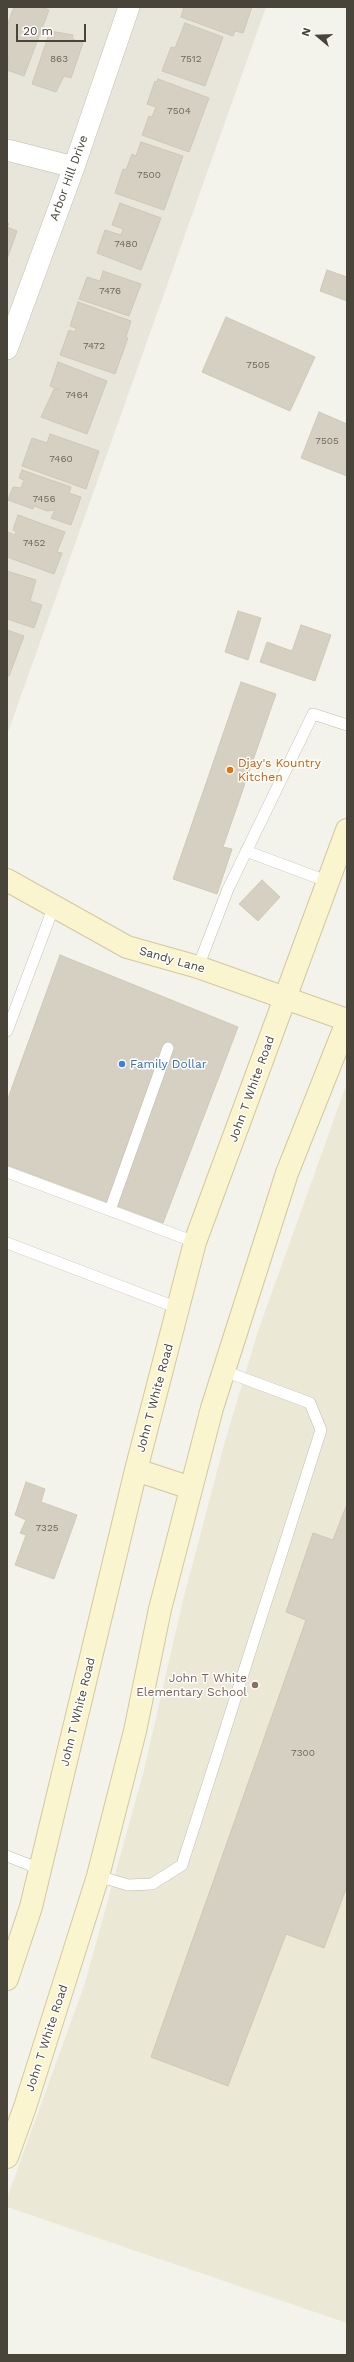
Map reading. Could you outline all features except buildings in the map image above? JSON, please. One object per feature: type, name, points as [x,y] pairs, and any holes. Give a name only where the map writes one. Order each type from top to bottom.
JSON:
[{"type":"main road","name":"John T White Road","points":[[7,1979],[31,1907],[136,1470],[195,1242],[347,830]]},
{"type":"main road","name":"Sandy Lane","points":[[7,880],[127,947],[198,967],[286,996],[347,1021]]},
{"type":"main road","name":"John T White Road","points":[[7,2157],[26,2107],[98,1876],[135,1731],[160,1609],[191,1488],[224,1371],[287,1173],[347,1021]]},
{"type":"main road","points":[[136,1470],[191,1488]]},
{"type":"street","name":"Arbor Hill Drive","points":[[7,348],[74,167],[129,7]]},
{"type":"street","points":[[7,150],[74,167]]},
{"type":"lane","points":[[198,967],[228,889],[313,714],[347,725]]},
{"type":"lane","points":[[246,851],[329,882]]},
{"type":"lane","points":[[7,1030],[54,906]]},
{"type":"lane","points":[[110,1210],[168,1048]]},
{"type":"lane","points":[[7,1172],[195,1242]]},
{"type":"lane","points":[[7,1243],[178,1308]]},
{"type":"lane","points":[[98,1876],[128,1886],[152,1884],[182,1865],[321,1430],[310,1403],[224,1371]]},
{"type":"lane","points":[[7,1856],[40,1868]]},
{"type":"shaded area","points":[[7,7],[266,7],[7,735]]},
{"type":"shaded area","name":"John T White Elementary School","points":[[347,1083],[347,2323],[7,2207],[7,2198],[85,1983],[144,1770],[183,1600],[225,1441],[258,1331]]},
{"type":"place","name":"Djay's Kountry Kitchen","points":[[230,770]]},
{"type":"place","name":"Family Dollar","points":[[122,1064]]},
{"type":"place","name":"John T White Elementary School","points":[[255,1685]]}]
